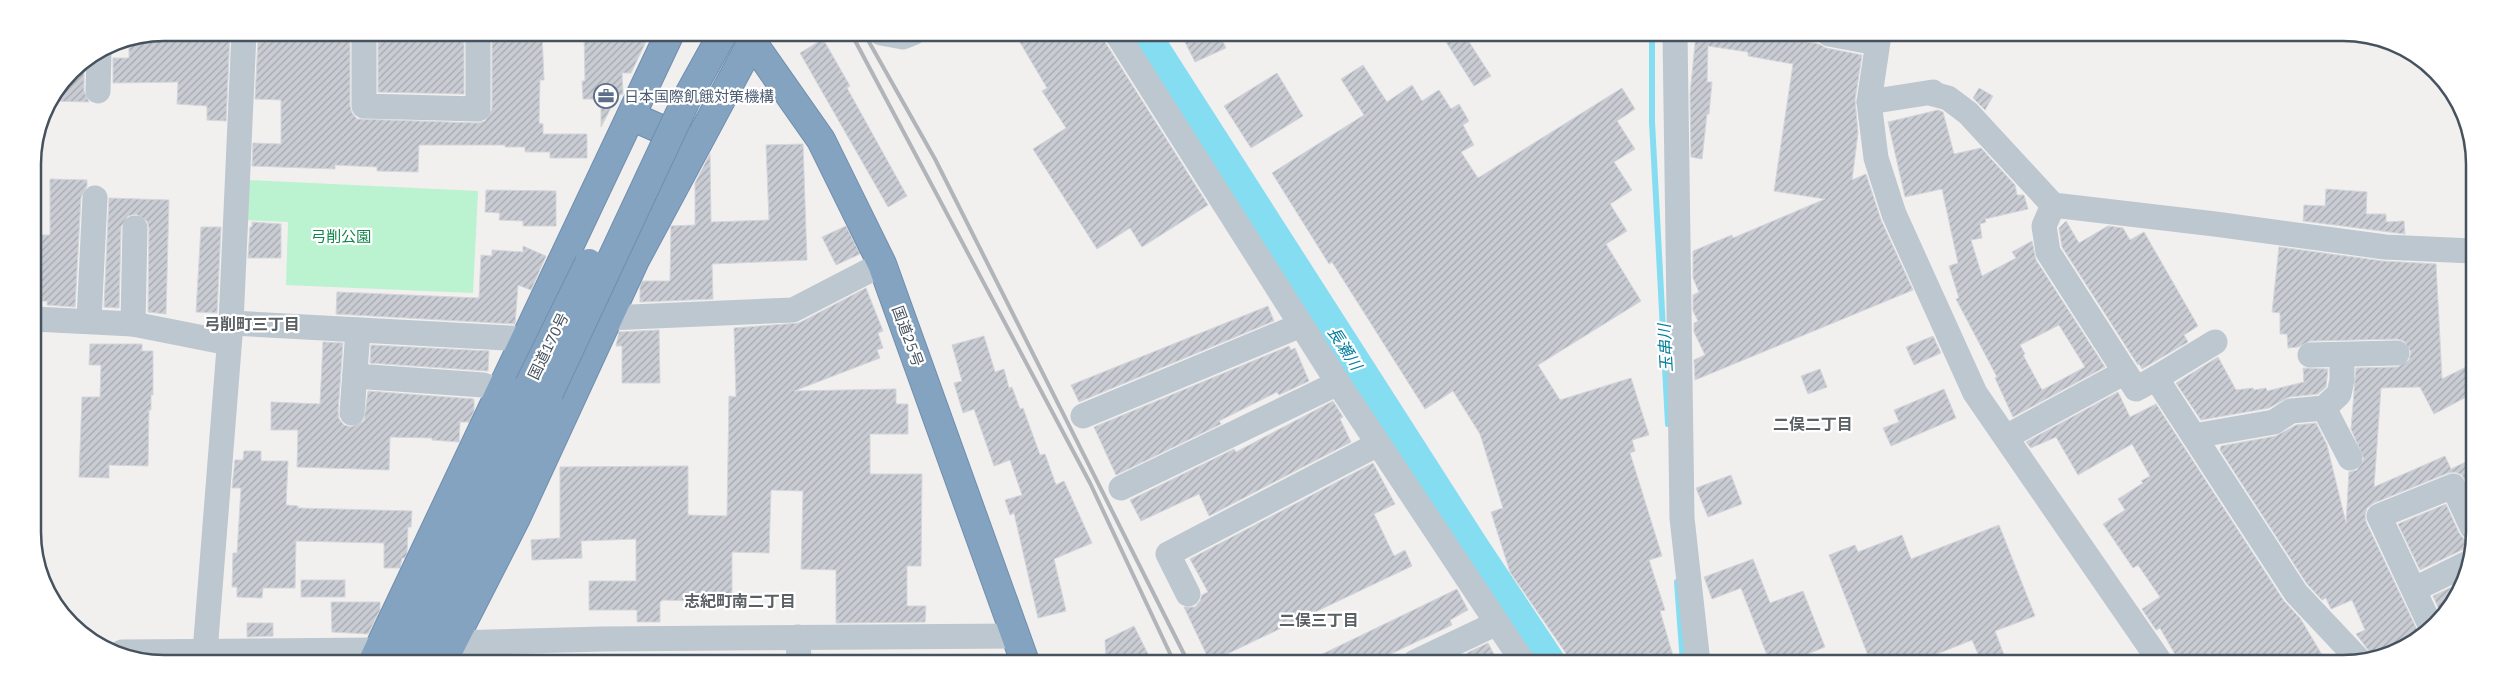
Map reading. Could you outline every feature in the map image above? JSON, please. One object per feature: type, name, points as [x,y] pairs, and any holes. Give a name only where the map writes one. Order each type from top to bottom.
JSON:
[{"type":"highway","points":[[384,655],[526,339],[666,41]]},
{"type":"highway","name":"国道170号","points":[[425,655],[539,389],[672,90],[699,41]]},
{"type":"highway","name":"国道170号","points":[[384,655],[539,389],[687,98],[719,41]]},
{"type":"highway","points":[[447,652],[516,518],[635,260],[696,145],[747,41]]},
{"type":"highway","name":"国道25号","points":[[752,41],[821,140],[882,264],[1022,655]]},
{"type":"highway","points":[[631,116],[696,145]]},
{"type":"street","points":[[202,655],[230,333],[244,41]]},
{"type":"street","points":[[364,41],[364,106],[478,109],[478,41]]},
{"type":"street","points":[[1121,41],[1378,444],[1518,654]]},
{"type":"street","points":[[1676,41],[1682,518],[1697,654]]},
{"type":"street","points":[[1878,41],[1869,102],[1876,158],[1888,201],[1975,393],[2155,654]]},
{"type":"street","points":[[98,91],[99,61]]},
{"type":"street","points":[[1869,102],[1933,93],[1948,98],[1968,113],[2053,205],[2385,247],[2466,251]]},
{"type":"street","points":[[89,320],[95,198]]},
{"type":"street","points":[[2053,205],[2044,226],[2048,252],[2136,389],[2216,342]]},
{"type":"street","points":[[133,324],[135,228]]},
{"type":"street","points":[[608,318],[793,310],[882,264]]},
{"type":"street","points":[[42,320],[89,320],[230,333],[358,330],[526,339]]},
{"type":"street","points":[[1083,416],[1302,325]]},
{"type":"street","points":[[352,413],[358,330]]},
{"type":"street","points":[[2310,355],[2397,353]]},
{"type":"street","points":[[2194,436],[2274,422],[2291,411],[2324,408],[2338,394],[2342,380],[2342,355]]},
{"type":"street","points":[[2006,438],[2125,372]]},
{"type":"street","points":[[355,376],[482,385],[502,392]]},
{"type":"street","points":[[2156,378],[2296,593],[2353,654]]},
{"type":"street","points":[[1122,488],[1338,382]]},
{"type":"street","points":[[2324,408],[2350,458]]},
{"type":"street","points":[[1188,594],[1168,554],[1378,444]]},
{"type":"street","points":[[2428,620],[2380,516],[2453,486],[2466,514]]},
{"type":"street","points":[[2415,589],[2460,567]]},
{"type":"street","points":[[1431,654],[1497,623]]},
{"type":"street","points":[[447,652],[799,650],[1016,636]]},
{"type":"street","points":[[148,653],[202,655]]},
{"type":"green space","name":"弓削公園","points":[[247,180],[478,191],[473,293],[286,285],[288,222],[245,220]]},
{"type":"building","points":[[230,41],[226,121],[207,120],[207,106],[177,104],[178,82],[113,83],[113,58],[129,58],[129,47],[148,42]]},
{"type":"building","points":[[258,41],[350,41],[350,106],[352,113],[357,119],[478,123],[485,121],[492,109],[492,41],[542,41],[544,80],[540,80],[539,123],[543,124],[543,134],[587,134],[587,158],[550,158],[550,152],[525,152],[525,147],[505,147],[505,145],[419,145],[418,172],[377,171],[377,167],[335,165],[335,169],[252,166],[253,143],[281,144],[281,100],[255,99]]},
{"type":"building","points":[[378,41],[464,41],[464,94],[378,92]]},
{"type":"building","points":[[584,41],[646,41],[631,73],[622,73],[623,94],[617,96],[601,127],[601,99],[583,99],[582,81],[585,81]]},
{"type":"building","points":[[820,41],[824,41],[850,86],[847,88],[907,196],[888,207],[800,53]]},
{"type":"building","points":[[1019,41],[1105,41],[1208,205],[1142,247],[1130,228],[1097,249],[1033,149],[1066,128],[1042,91],[1047,88]]},
{"type":"building","points":[[1184,41],[1222,41],[1226,48],[1195,62]]},
{"type":"building","points":[[1445,41],[1468,41],[1491,76],[1474,86]]},
{"type":"building","points":[[1695,41],[1802,41],[1862,55],[1855,100],[1858,133],[1852,180],[1866,174],[1881,220],[1913,290],[1695,380],[1694,360],[1705,355],[1694,332],[1694,323],[1698,321],[1693,311],[1693,295],[1699,292],[1693,278],[1693,251],[1732,235],[1733,238],[1825,199],[1774,191],[1793,64],[1748,56],[1748,52],[1708,46],[1707,82],[1712,82],[1702,159],[1691,157],[1690,94]]},
{"type":"building","points":[[1363,65],[1387,102],[1412,85],[1422,101],[1439,90],[1451,109],[1459,104],[1469,121],[1463,125],[1474,145],[1461,152],[1478,178],[1622,88],[1635,109],[1617,121],[1635,149],[1614,162],[1632,190],[1610,204],[1627,231],[1606,244],[1641,301],[1538,365],[1560,400],[1631,378],[1649,435],[1632,440],[1635,451],[1630,453],[1662,556],[1649,560],[1665,610],[1660,611],[1672,654],[1567,654],[1510,572],[1491,512],[1503,508],[1480,434],[1453,391],[1425,409],[1332,262],[1329,264],[1272,173],[1364,115],[1341,79]]},
{"type":"building","points":[[84,71],[84,91],[89,102],[59,101],[67,89]]},
{"type":"building","points":[[1277,73],[1303,116],[1251,148],[1224,106]]},
{"type":"building","points":[[1979,88],[1993,96],[1985,110],[1973,98]]},
{"type":"building","points":[[1938,110],[1943,112],[1954,154],[1981,148],[2015,185],[2017,195],[2024,195],[2028,209],[1985,219],[1986,222],[1980,224],[1982,238],[1971,240],[1982,276],[2016,258],[2012,252],[2032,241],[2036,260],[2105,367],[2013,417],[1995,378],[1997,377],[1956,299],[1959,298],[1949,266],[1958,263],[1942,189],[1905,197],[1888,122]],"holes":[[[2059,325],[2085,367],[2042,390],[2023,355],[2025,354],[2020,345]]]},
{"type":"building","points":[[803,144],[807,260],[712,264],[713,299],[640,302],[640,286],[642,281],[670,281],[671,226],[695,225],[695,183],[710,154],[711,222],[769,220],[766,145]]},
{"type":"building","points":[[50,179],[87,180],[87,186],[81,197],[75,307],[47,305],[47,301],[42,301],[42,235],[50,235]]},
{"type":"building","points":[[2326,189],[2367,192],[2366,214],[2386,214],[2386,222],[2404,221],[2405,234],[2303,221],[2304,205],[2325,206]]},
{"type":"building","points":[[486,190],[556,191],[556,226],[523,226],[523,221],[499,220],[500,213],[485,212]]},
{"type":"building","points":[[109,198],[169,200],[166,314],[148,312],[149,228],[147,221],[136,214],[128,216],[121,227],[119,308],[104,307]]},
{"type":"building","points":[[2066,221],[2079,243],[2108,226],[2123,228],[2130,240],[2144,232],[2198,326],[2184,335],[2188,342],[2142,369],[2062,247],[2059,228]]},
{"type":"building","points":[[252,222],[281,224],[281,258],[248,258]]},
{"type":"building","points":[[846,226],[860,254],[836,265],[822,237]]},
{"type":"building","points":[[201,227],[221,227],[217,313],[196,312]]},
{"type":"building","points":[[523,246],[546,256],[531,290],[518,285],[515,324],[336,314],[337,292],[479,298],[481,255],[492,256],[492,250],[523,252]]},
{"type":"building","points":[[2279,247],[2383,261],[2436,264],[2442,379],[2466,367],[2466,397],[2434,414],[2420,387],[2381,388],[2374,487],[2445,456],[2451,469],[2466,462],[2466,482],[2462,475],[2455,472],[2448,473],[2374,503],[2367,508],[2366,522],[2417,629],[2397,642],[2375,651],[2369,652],[2356,634],[2365,630],[2352,600],[2331,609],[2326,598],[2322,600],[2307,584],[2220,450],[2221,446],[2276,436],[2296,425],[2316,423],[2327,445],[2346,523],[2349,472],[2357,470],[2364,459],[2351,429],[2356,368],[2398,367],[2409,360],[2411,352],[2404,341],[2397,339],[2310,341],[2298,347],[2288,348],[2287,334],[2280,334],[2280,313],[2272,312]]},
{"type":"building","points":[[866,288],[883,331],[878,333],[883,348],[877,350],[880,358],[794,391],[896,389],[896,404],[908,404],[908,434],[870,434],[870,474],[922,474],[921,566],[907,566],[907,606],[926,606],[925,622],[836,623],[836,570],[801,569],[803,491],[771,490],[769,553],[732,552],[732,597],[694,597],[694,601],[663,600],[660,602],[660,622],[637,622],[637,610],[589,610],[589,581],[636,581],[636,539],[581,541],[582,558],[532,560],[531,540],[560,538],[560,467],[688,466],[688,515],[727,516],[729,396],[736,397],[734,328],[799,323]]},
{"type":"building","points":[[1268,306],[1274,321],[1079,402],[1071,385]]},
{"type":"building","points":[[659,330],[660,383],[622,383],[622,346],[616,346],[619,332]]},
{"type":"building","points":[[984,336],[995,372],[1004,369],[1009,388],[1012,387],[1020,409],[1023,408],[1040,455],[1045,454],[1056,485],[1064,481],[1092,543],[1054,559],[1066,611],[1038,618],[1014,513],[1010,515],[1005,500],[1022,495],[1010,460],[994,466],[974,409],[963,413],[954,383],[962,381],[952,345]]},
{"type":"building","points":[[1933,336],[1941,353],[1914,365],[1906,347]]},
{"type":"building","points":[[323,342],[343,343],[338,412],[339,419],[344,425],[351,427],[364,421],[368,391],[474,399],[474,411],[469,422],[460,422],[459,442],[432,440],[432,438],[390,437],[389,470],[297,467],[298,430],[271,430],[271,402],[320,404]]},
{"type":"building","points":[[90,344],[142,344],[142,351],[153,351],[153,395],[151,395],[151,410],[149,410],[148,466],[109,465],[109,478],[79,477],[82,397],[100,397],[101,365],[89,365]]},
{"type":"building","points":[[371,345],[489,351],[488,371],[370,363]]},
{"type":"building","points":[[1289,346],[1291,350],[1295,348],[1309,381],[1279,395],[1277,392],[1219,421],[1221,424],[1116,475],[1094,427]]},
{"type":"building","points":[[2218,357],[2236,390],[2266,388],[2267,391],[2304,382],[2303,368],[2328,369],[2326,387],[2318,394],[2289,397],[2269,408],[2201,420],[2176,383]]},
{"type":"building","points":[[1820,369],[1827,387],[1808,394],[1801,376]]},
{"type":"building","points":[[1944,389],[1956,418],[1891,446],[1883,428],[1899,422],[1894,410]]},
{"type":"building","points":[[2118,392],[2130,417],[2156,404],[2284,601],[2300,618],[2322,654],[2175,654],[2160,628],[2156,630],[2142,609],[2160,597],[2138,565],[2133,568],[2103,524],[2125,510],[2118,499],[2143,483],[2141,481],[2150,476],[2132,444],[2078,475],[2056,437],[2031,448],[2026,442]]},
{"type":"building","points":[[1333,401],[1343,417],[1340,419],[1351,442],[1209,516],[1199,494],[1141,521],[1130,500],[1234,449],[1236,452]]},
{"type":"building","points":[[244,451],[261,451],[261,461],[288,461],[286,505],[298,506],[298,508],[412,511],[411,527],[408,527],[407,553],[405,558],[402,558],[400,568],[384,568],[384,543],[296,541],[295,588],[263,588],[262,598],[237,597],[237,587],[232,587],[233,553],[237,553],[241,488],[232,488],[235,460],[243,460]]},
{"type":"building","points":[[1373,463],[1395,504],[1374,514],[1394,556],[1405,550],[1412,566],[1226,655],[1206,655],[1184,607],[1195,607],[1202,595],[1208,592],[1190,559]]},
{"type":"building","points":[[1731,475],[1742,504],[1708,517],[1696,488]]},
{"type":"building","points":[[2446,504],[2459,533],[2465,539],[2464,549],[2420,570],[2398,524]]},
{"type":"building","points":[[1999,525],[2035,616],[1995,631],[2004,654],[1978,654],[1972,640],[1936,654],[1868,654],[1829,555],[1855,545],[1858,552],[1902,535],[1911,559]]},
{"type":"building","points":[[1753,559],[1770,603],[1803,591],[1825,647],[1807,654],[1767,654],[1741,588],[1712,599],[1704,577]]},
{"type":"building","points":[[301,580],[345,580],[345,597],[301,597]]},
{"type":"building","points":[[2453,587],[2439,608],[2433,596]]},
{"type":"building","points":[[1457,589],[1468,610],[1450,620],[1452,625],[1389,654],[1322,654]]},
{"type":"building","points":[[331,602],[380,602],[380,610],[368,634],[332,632]]},
{"type":"building","points":[[247,623],[273,623],[273,636],[247,637]]},
{"type":"building","points":[[1134,626],[1148,655],[1106,655],[1105,640]]},
{"type":"building","points":[[1488,643],[1494,654],[1468,654],[1467,653]]},
{"type":"waterway","name":"長瀬川","points":[[1146,41],[1470,546],[1542,654]]},
{"type":"waterway","name":"玉串川","points":[[1652,41],[1652,122],[1668,424]]},
{"type":"waterway","name":"玉串川","points":[[1677,582],[1682,654]]},
{"type":"railway","points":[[855,41],[1090,483],[1170,655]]},
{"type":"railway","points":[[869,41],[935,159],[1184,655]]},
{"type":"place","name":"日本国際飢餓対策機構","points":[[606,96]]},
{"type":"district","name":"弓削町三丁目","points":[[252,324]]},
{"type":"district","name":"二俣二丁目","points":[[1813,424]]},
{"type":"district","name":"志紀町南二丁目","points":[[740,601]]},
{"type":"district","name":"二俣三丁目","points":[[1319,620]]}]
